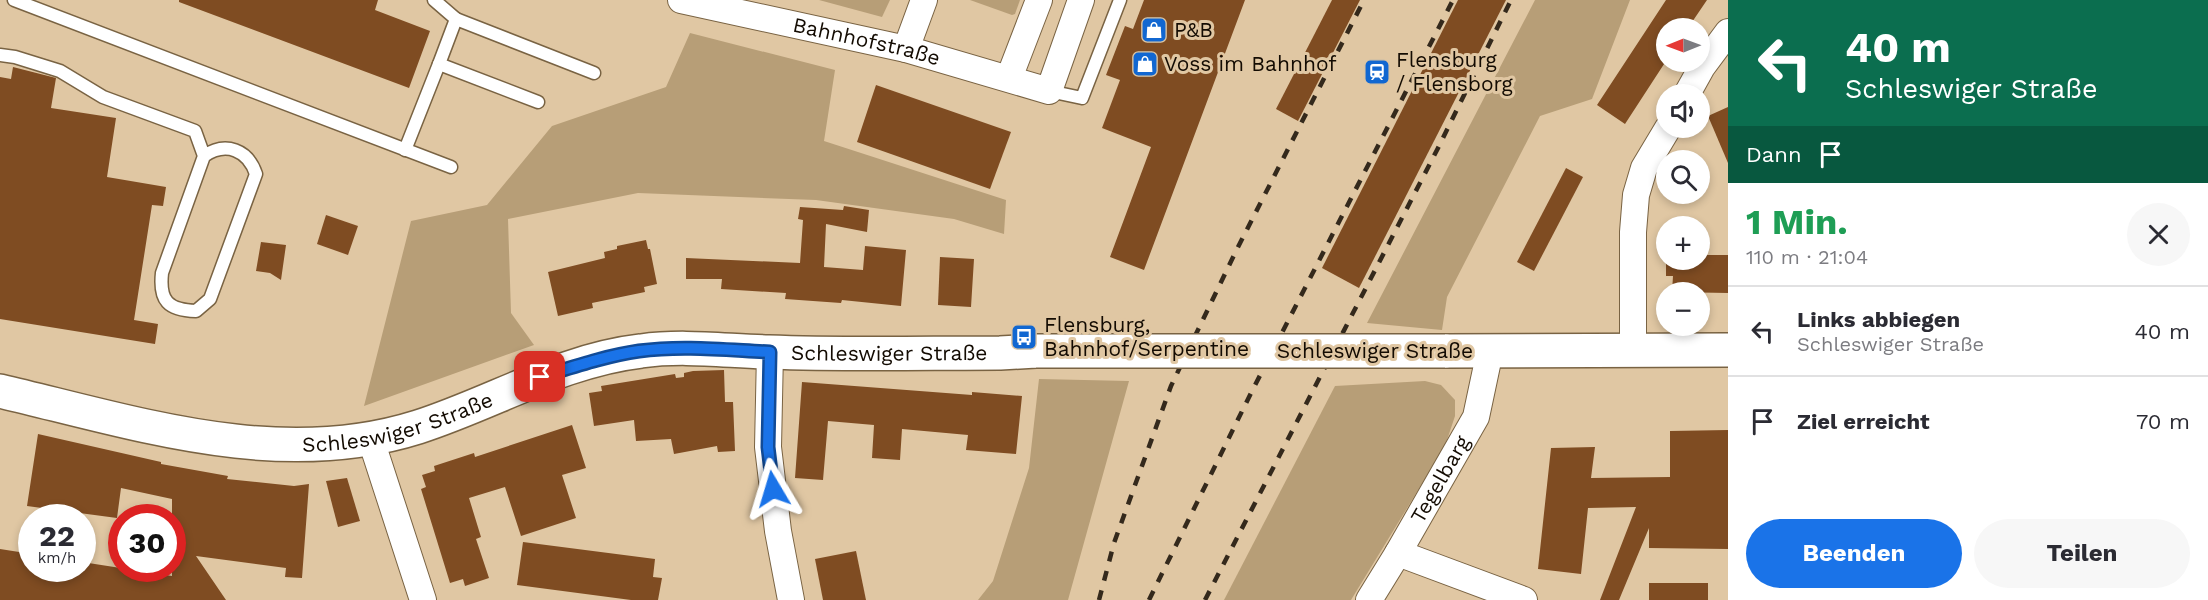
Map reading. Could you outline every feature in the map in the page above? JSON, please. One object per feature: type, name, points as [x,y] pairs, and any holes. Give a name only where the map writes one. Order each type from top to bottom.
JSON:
[{"type":"main road","name":"Schleswiger Straße","points":[[0,391],[201,438],[262,445],[322,444],[370,440],[470,408],[540,377],[593,360],[641,351],[699,348],[770,352],[1000,353],[1036,351],[1633,352],[1728,350]]},
{"type":"street","name":"Bahnhofstraße","points":[[681,0],[906,49],[1049,91]]},
{"type":"street","points":[[906,49],[924,0]]},
{"type":"street","points":[[1009,78],[1039,0]]},
{"type":"street","points":[[1049,91],[1082,0]]},
{"type":"street","points":[[1692,84],[1728,32]]},
{"type":"street","points":[[1633,352],[1633,232],[1636,195],[1644,168],[1662,138]]},
{"type":"street","name":"Tegelbarg","points":[[1369,600],[1476,417],[1490,351]]},
{"type":"street","points":[[770,352],[768,447],[778,531],[791,600]]},
{"type":"street","points":[[370,440],[423,600]]},
{"type":"street","points":[[1398,553],[1524,600]]},
{"type":"lane","points":[[14,0],[451,167]]},
{"type":"lane","points":[[434,0],[456,19],[594,73]]},
{"type":"lane","points":[[1049,91],[1082,98],[1120,0]]},
{"type":"lane","points":[[405,150],[456,19]]},
{"type":"lane","points":[[0,55],[15,57],[60,71],[103,98],[195,131],[204,156],[162,273],[160,289],[167,303],[180,310],[196,311],[210,299],[256,174],[252,162],[239,152],[225,148],[214,149],[204,156]]},
{"type":"lane","points":[[439,64],[538,102]]},
{"type":"shaded area","points":[[819,0],[890,0],[882,17]]},
{"type":"shaded area","points":[[970,0],[1020,0],[1015,14],[1012,15]]},
{"type":"shaded area","points":[[1535,0],[1630,0],[1592,99],[1540,116],[1447,297],[1442,330],[1367,323]]},
{"type":"shaded area","points":[[690,33],[835,70],[824,141],[1006,200],[1004,234],[954,219],[816,200],[638,193],[508,219],[511,313],[534,345],[364,406],[411,221],[487,205],[552,126],[666,87]]},
{"type":"shaded area","points":[[1039,379],[1129,381],[1068,600],[978,600],[993,581],[1029,468]]},
{"type":"shaded area","points":[[1425,381],[1441,385],[1455,400],[1455,416],[1445,446],[1351,600],[1224,600],[1335,386]]},
{"type":"building","points":[[179,0],[378,0],[375,10],[430,31],[409,88],[179,2]]},
{"type":"building","points":[[1144,0],[1245,0],[1144,270],[1110,257],[1151,147],[1102,128],[1120,80],[1106,75],[1125,26],[1133,29]]},
{"type":"building","points":[[1332,0],[1360,0],[1298,121],[1276,109]]},
{"type":"building","points":[[1458,0],[1506,0],[1359,288],[1322,268]]},
{"type":"building","points":[[1666,0],[1707,0],[1695,18],[1656,18],[1656,72],[1659,72],[1625,124],[1597,105]]},
{"type":"building","points":[[13,67],[56,78],[51,108],[116,118],[107,177],[166,187],[163,206],[152,205],[134,320],[158,324],[155,344],[0,319],[0,77],[11,79]]},
{"type":"building","points":[[876,85],[1011,132],[990,189],[857,142]]},
{"type":"building","points":[[1728,107],[1728,163],[1710,121],[1710,115]]},
{"type":"building","points":[[1566,168],[1583,177],[1534,271],[1517,262]]},
{"type":"building","points":[[844,206],[869,210],[867,232],[826,224],[824,267],[863,270],[865,246],[906,250],[901,306],[842,300],[841,303],[785,299],[786,293],[721,289],[722,279],[686,279],[686,258],[800,263],[803,220],[798,219],[800,207],[843,210]]},
{"type":"building","points":[[326,215],[358,226],[348,255],[317,244]]},
{"type":"building","points":[[646,240],[657,284],[644,287],[645,292],[592,303],[593,308],[558,316],[548,272],[605,258],[604,252],[617,249],[617,246]]},
{"type":"building","points":[[261,242],[286,245],[281,280],[270,273],[256,271]]},
{"type":"building","points":[[1710,255],[1728,255],[1728,293],[1710,293],[1710,282],[1673,282],[1673,276],[1666,276],[1666,270],[1710,270]]},
{"type":"building","points":[[940,257],[974,259],[971,307],[938,305]]},
{"type":"building","points":[[724,370],[725,402],[733,402],[735,451],[718,452],[717,446],[674,454],[671,439],[636,441],[634,420],[594,426],[589,393],[602,391],[601,386],[675,374],[676,378],[684,377],[684,373],[693,371]]},
{"type":"building","points":[[802,382],[972,395],[972,392],[1022,396],[1016,454],[966,450],[968,435],[902,429],[900,460],[872,458],[874,425],[828,421],[823,480],[795,478]]},
{"type":"building","points":[[572,425],[586,468],[562,475],[576,518],[521,536],[505,487],[469,498],[481,537],[476,539],[489,578],[465,586],[463,579],[450,583],[421,489],[426,487],[422,475],[435,471],[434,466],[474,453],[475,457]]},
{"type":"building","points":[[1728,430],[1728,549],[1649,548],[1649,528],[1619,600],[1600,600],[1636,507],[1588,508],[1581,574],[1538,569],[1551,448],[1595,447],[1591,478],[1670,477],[1670,431]]},
{"type":"building","points":[[38,434],[161,462],[161,464],[228,476],[227,479],[294,486],[309,484],[302,578],[285,577],[286,568],[196,556],[226,600],[0,600],[0,549],[18,552],[18,582],[96,582],[96,564],[108,566],[108,582],[186,582],[186,504],[172,504],[172,499],[121,488],[119,504],[108,504],[108,517],[96,515],[96,504],[27,504]]},
{"type":"building","points":[[347,478],[360,521],[338,527],[326,481]]},
{"type":"building","points":[[523,542],[655,559],[653,577],[662,578],[658,600],[631,600],[517,585]]},
{"type":"building","points":[[856,551],[866,600],[823,600],[815,559]]},
{"type":"building","points":[[1649,583],[1708,583],[1708,600],[1649,600]]},
{"type":"railway","points":[[1099,600],[1114,543],[1171,386],[1236,251],[1364,0]]},
{"type":"railway","points":[[1149,600],[1251,393],[1453,0]]},
{"type":"railway","points":[[1205,600],[1437,150],[1511,0]]},
{"type":"place","name":"P&B","points":[[1154,30]]},
{"type":"place","name":"Voss im Bahnhof","points":[[1145,64]]},
{"type":"place","name":"Flensburg / Flensborg","points":[[1377,72]]},
{"type":"place","name":"Flensburg, Bahnhof/Serpentine","points":[[1024,337]]},
{"type":"route","points":[[540,377],[593,360],[641,351],[699,348],[770,352],[768,447],[773,489]]}]
